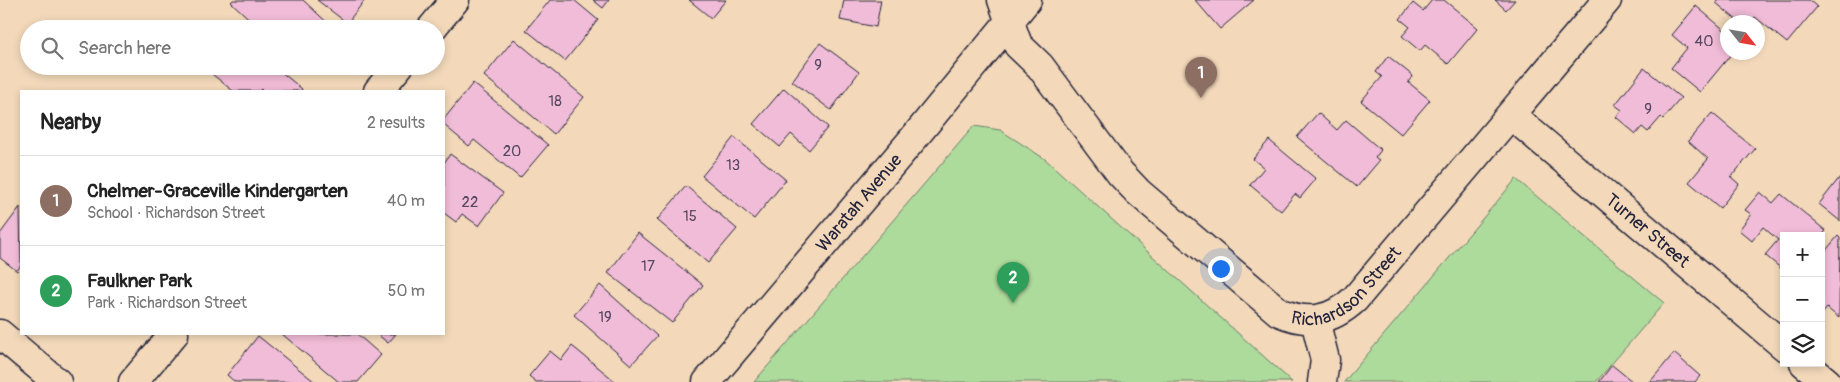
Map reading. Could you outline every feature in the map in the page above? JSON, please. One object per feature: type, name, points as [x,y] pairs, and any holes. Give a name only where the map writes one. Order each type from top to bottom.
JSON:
[{"type":"street","points":[[438,20],[455,0]]},
{"type":"street","name":"Waratah Avenue","points":[[707,382],[918,133],[1006,11],[1027,0]]},
{"type":"street","name":"Richardson Street","points":[[1006,11],[1018,45],[1040,66],[1120,173],[1138,192],[1279,312],[1303,320],[1315,320],[1327,318],[1338,313],[1355,299],[1607,0]]},
{"type":"street","points":[[379,90],[391,75]]},
{"type":"street","name":"Turner Street","points":[[1510,115],[1780,343]]},
{"type":"street","points":[[1315,320],[1325,360],[1322,382]]},
{"type":"street","points":[[0,334],[57,382]]},
{"type":"street","points":[[133,382],[173,335]]},
{"type":"street","points":[[1809,367],[1827,382]]},
{"type":"green space","points":[[974,126],[1000,130],[1045,159],[1292,382],[754,382]]},
{"type":"green space","points":[[1516,179],[1664,303],[1596,382],[1344,382]]},
{"type":"building","points":[[233,0],[303,0],[324,20],[250,20],[231,2]]},
{"type":"building","points":[[317,0],[365,0],[349,20],[343,20]]},
{"type":"building","points":[[550,0],[574,0],[598,20],[565,61],[526,30]]},
{"type":"building","points":[[593,0],[609,0],[603,8]]},
{"type":"building","points":[[689,0],[726,0],[711,18]]},
{"type":"building","points":[[844,0],[881,0],[876,27],[840,20]]},
{"type":"building","points":[[1195,0],[1254,0],[1220,29]]},
{"type":"building","points":[[1432,0],[1444,0],[1478,28],[1448,64],[1425,45],[1420,51],[1402,36],[1410,27],[1400,19],[1413,3],[1423,11]]},
{"type":"building","points":[[1495,0],[1515,0],[1506,10]]},
{"type":"building","points":[[1717,0],[1809,0],[1817,7],[1787,43],[1765,25],[1765,15],[1731,15],[1715,2]]},
{"type":"building","points":[[1696,6],[1720,26],[1720,60],[1726,60],[1700,92],[1671,68],[1687,48],[1672,35]]},
{"type":"building","points":[[514,39],[584,97],[554,134],[484,76]]},
{"type":"building","points":[[820,43],[859,72],[831,110],[792,81]]},
{"type":"building","points":[[1388,56],[1413,76],[1408,82],[1430,100],[1401,134],[1361,101],[1382,77],[1376,72]]},
{"type":"building","points":[[1644,68],[1681,98],[1663,119],[1661,117],[1648,132],[1642,127],[1636,134],[1616,117],[1622,110],[1615,105]]},
{"type":"building","points":[[213,75],[285,75],[302,89],[302,90],[232,90]]},
{"type":"building","points":[[473,83],[548,145],[520,178],[474,140],[469,146],[445,126],[445,118]]},
{"type":"building","points":[[784,88],[828,127],[809,150],[791,134],[780,147],[753,124]]},
{"type":"building","points":[[1318,113],[1337,130],[1346,120],[1381,150],[1375,158],[1379,161],[1357,187],[1297,137]]},
{"type":"building","points":[[1712,113],[1755,149],[1731,177],[1739,184],[1720,208],[1689,182],[1708,159],[1688,141]]},
{"type":"building","points":[[734,137],[786,180],[754,219],[702,176]]},
{"type":"building","points":[[1269,140],[1316,179],[1300,198],[1295,194],[1281,211],[1250,185],[1264,168],[1253,159]]},
{"type":"building","points":[[450,154],[503,193],[479,226],[462,214],[456,222],[445,214],[445,162]]},
{"type":"building","points":[[1840,177],[1840,221],[1819,204]]},
{"type":"building","points":[[686,186],[737,229],[708,263],[657,220]]},
{"type":"building","points":[[1760,192],[1773,203],[1781,194],[1826,231],[1780,232],[1780,268],[1765,255],[1778,240],[1763,227],[1752,241],[1739,230],[1751,214],[1745,210]]},
{"type":"building","points":[[20,207],[20,266],[17,271],[0,258],[0,234]]},
{"type":"building","points":[[638,233],[703,285],[672,323],[608,273]]},
{"type":"building","points":[[1838,236],[1840,238],[1839,318],[1827,308],[1825,310],[1825,251]]},
{"type":"building","points":[[600,285],[657,336],[631,365],[574,315]]},
{"type":"building","points":[[283,335],[358,335],[381,355],[358,382],[339,382]]},
{"type":"building","points":[[378,335],[395,335],[388,343]]},
{"type":"building","points":[[258,336],[315,382],[235,382],[227,375]]},
{"type":"building","points":[[572,346],[615,381],[536,382],[529,376],[550,351],[561,360]]},
{"type":"building","points":[[1674,353],[1700,376],[1695,382],[1650,382]]},
{"type":"building","points":[[1612,365],[1633,382],[1599,382]]},
{"type":"place","name":"Chelmer-Graceville Kindergarten","points":[[1201,98]]},
{"type":"place","name":"Faulkner Park","points":[[1013,303]]}]
